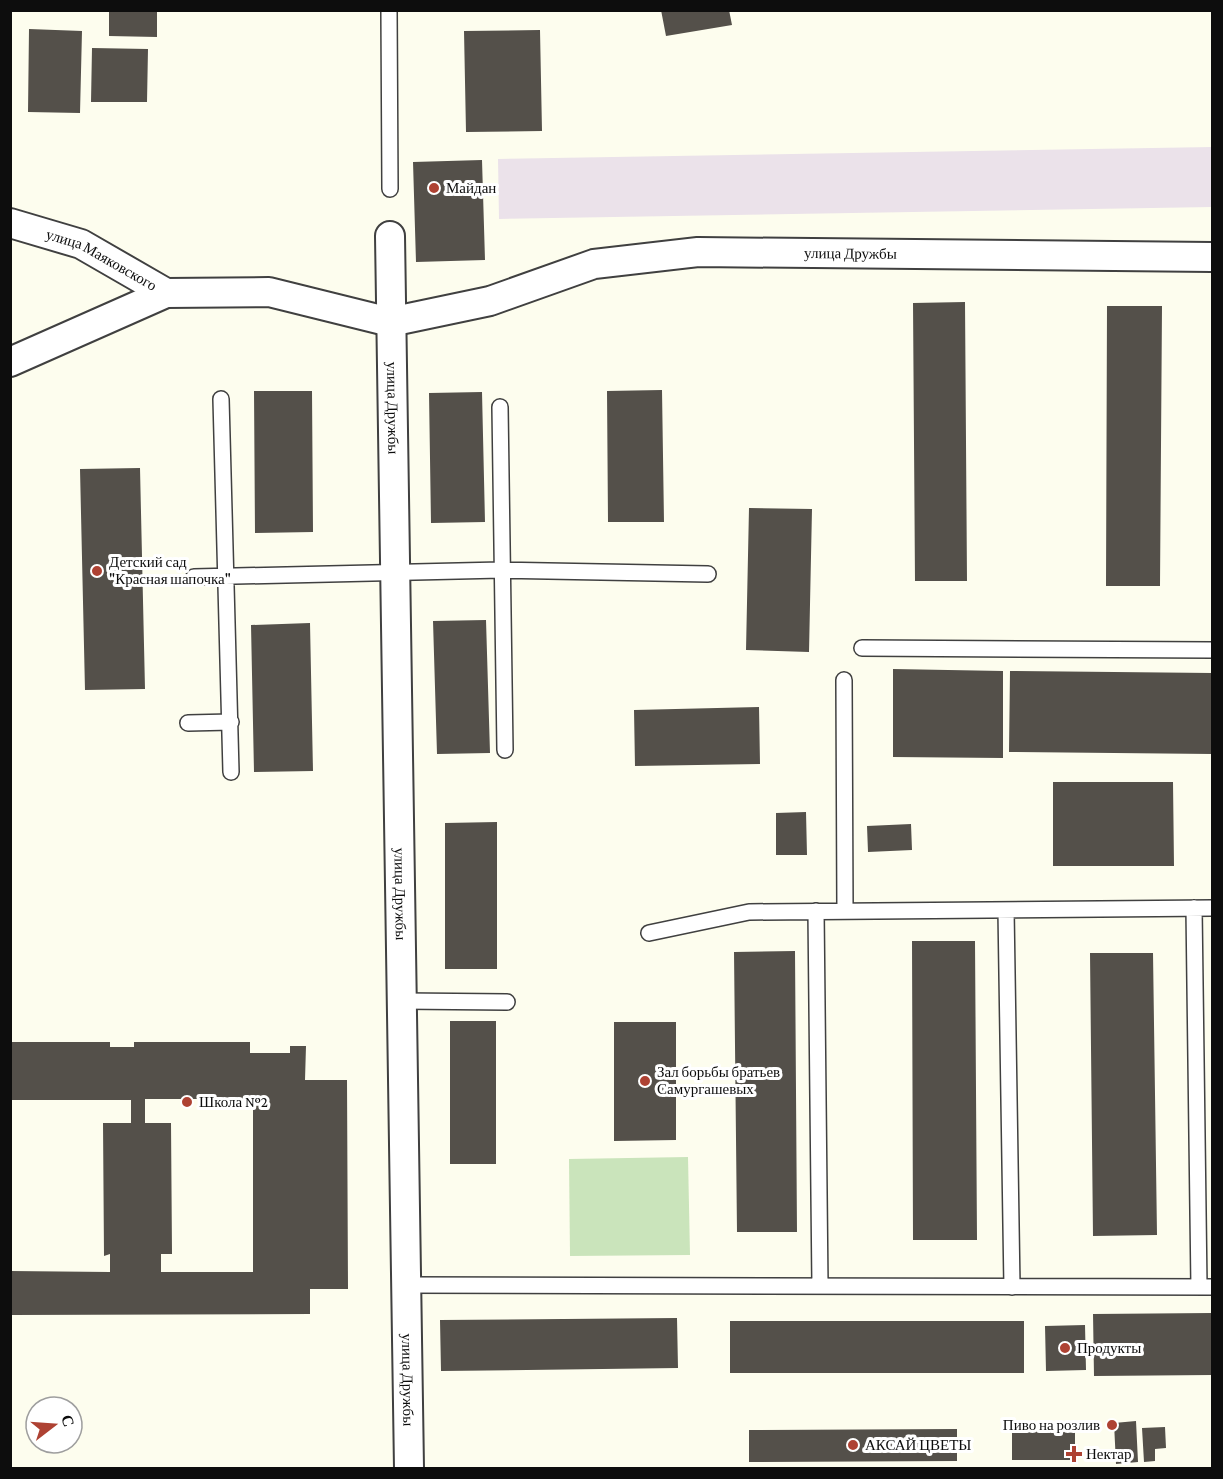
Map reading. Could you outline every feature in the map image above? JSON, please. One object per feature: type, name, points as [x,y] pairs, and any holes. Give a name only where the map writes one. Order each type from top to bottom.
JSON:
[{"type":"street","name":"улица Маяковского","points":[[10,223],[81,244],[166,293]]},
{"type":"street","name":"улица Дружбы","points":[[390,236],[409,1468]]},
{"type":"street","name":"улица Дружбы","points":[[166,293],[269,292],[390,322],[490,301],[594,264],[698,252],[1212,257]]},
{"type":"street","name":"улица Маяковского","points":[[10,362],[166,293]]},
{"type":"lane","points":[[389,10],[390,189]]},
{"type":"lane","points":[[221,399],[231,772]]},
{"type":"lane","points":[[500,407],[505,750]]},
{"type":"lane","points":[[194,577],[501,570],[708,574]]},
{"type":"lane","points":[[862,648],[1212,650]]},
{"type":"lane","points":[[843,680],[845,911]]},
{"type":"lane","points":[[188,723],[231,722]]},
{"type":"lane","points":[[407,1285],[1206,1287],[1194,908]]},
{"type":"lane","points":[[649,933],[749,912],[1212,908]]},
{"type":"lane","points":[[1006,910],[1012,1287]]},
{"type":"lane","points":[[816,911],[820,1286]]},
{"type":"lane","points":[[402,1001],[507,1002]]},
{"type":"shaded area","points":[[1212,147],[1212,207],[499,219],[498,159]]},
{"type":"green space","points":[[688,1157],[690,1255],[570,1256],[569,1159]]},
{"type":"building","points":[[109,10],[157,10],[157,37],[109,36]]},
{"type":"building","points":[[661,10],[729,10],[732,25],[666,36]]},
{"type":"building","points":[[29,29],[82,31],[80,113],[28,112]]},
{"type":"building","points":[[540,30],[542,131],[466,132],[464,31]]},
{"type":"building","points":[[92,48],[148,49],[147,102],[91,102]]},
{"type":"building","points":[[482,160],[485,260],[416,262],[413,162]]},
{"type":"building","points":[[965,302],[967,581],[915,581],[913,303]]},
{"type":"building","points":[[1107,306],[1162,306],[1160,586],[1106,586]]},
{"type":"building","points":[[662,390],[664,522],[608,522],[607,391]]},
{"type":"building","points":[[254,391],[312,391],[313,532],[255,533]]},
{"type":"building","points":[[482,392],[485,522],[431,523],[429,393]]},
{"type":"building","points":[[140,468],[145,689],[85,690],[80,469]]},
{"type":"building","points":[[749,508],[812,509],[809,652],[746,650]]},
{"type":"building","points":[[486,620],[490,753],[437,754],[433,621]]},
{"type":"building","points":[[310,623],[313,771],[254,772],[251,625]]},
{"type":"building","points":[[893,669],[1003,671],[1003,758],[893,757]]},
{"type":"building","points":[[1010,671],[1212,673],[1212,754],[1009,752]]},
{"type":"building","points":[[759,707],[760,764],[635,766],[634,710]]},
{"type":"building","points":[[1053,782],[1173,782],[1174,866],[1053,866]]},
{"type":"building","points":[[806,812],[807,855],[776,855],[776,813]]},
{"type":"building","points":[[497,822],[497,969],[445,969],[445,823]]},
{"type":"building","points":[[911,824],[912,850],[868,852],[867,826]]},
{"type":"building","points":[[912,941],[975,941],[977,1240],[913,1240]]},
{"type":"building","points":[[795,951],[797,1232],[737,1232],[734,952]]},
{"type":"building","points":[[1090,953],[1153,953],[1157,1235],[1093,1236]]},
{"type":"building","points":[[450,1021],[496,1021],[496,1164],[450,1164]]},
{"type":"building","name":"Зал борьбы братьев Самургашевых","points":[[614,1022],[676,1022],[676,1140],[614,1141]]},
{"type":"building","points":[[10,1042],[110,1042],[110,1047],[134,1047],[134,1042],[250,1042],[250,1053],[290,1053],[290,1046],[306,1046],[305,1080],[347,1080],[348,1289],[310,1289],[310,1314],[10,1315],[10,1271],[110,1272],[110,1254],[104,1256],[103,1123],[131,1123],[131,1100],[10,1100]],"holes":[[[145,1099],[253,1099],[253,1272],[161,1272],[161,1254],[172,1254],[171,1123],[145,1123]]]},
{"type":"building","points":[[1212,1313],[1212,1375],[1094,1376],[1093,1314]]},
{"type":"building","points":[[677,1318],[678,1368],[441,1371],[440,1320]]},
{"type":"building","points":[[730,1321],[1024,1321],[1024,1373],[730,1373]]},
{"type":"building","name":"Продукты","points":[[1085,1325],[1086,1370],[1046,1371],[1045,1326]]},
{"type":"building","points":[[1136,1421],[1138,1462],[1116,1464],[1114,1423]]},
{"type":"building","points":[[1165,1427],[1166,1448],[1155,1449],[1155,1461],[1144,1462],[1142,1428]]},
{"type":"building","name":"АКСАЙ ЦВЕТЫ","points":[[957,1429],[957,1461],[749,1462],[749,1430]]},
{"type":"building","points":[[1012,1431],[1075,1431],[1075,1460],[1012,1460]]},
{"type":"place","name":"Майдан","points":[[434,188]]},
{"type":"place","name":"Детский сад \"Красная шапочка\"","points":[[97,571]]},
{"type":"place","name":"Зал борьбы братьев Самургашевых","points":[[645,1081]]},
{"type":"place","name":"Школа №2","points":[[187,1102]]},
{"type":"place","name":"Продукты","points":[[1065,1348]]},
{"type":"place","name":"Пиво на розлив","points":[[1112,1425]]},
{"type":"place","name":"АКСАЙ ЦВЕТЫ","points":[[853,1445]]},
{"type":"place","name":"Нектар","points":[[1074,1454]]}]
